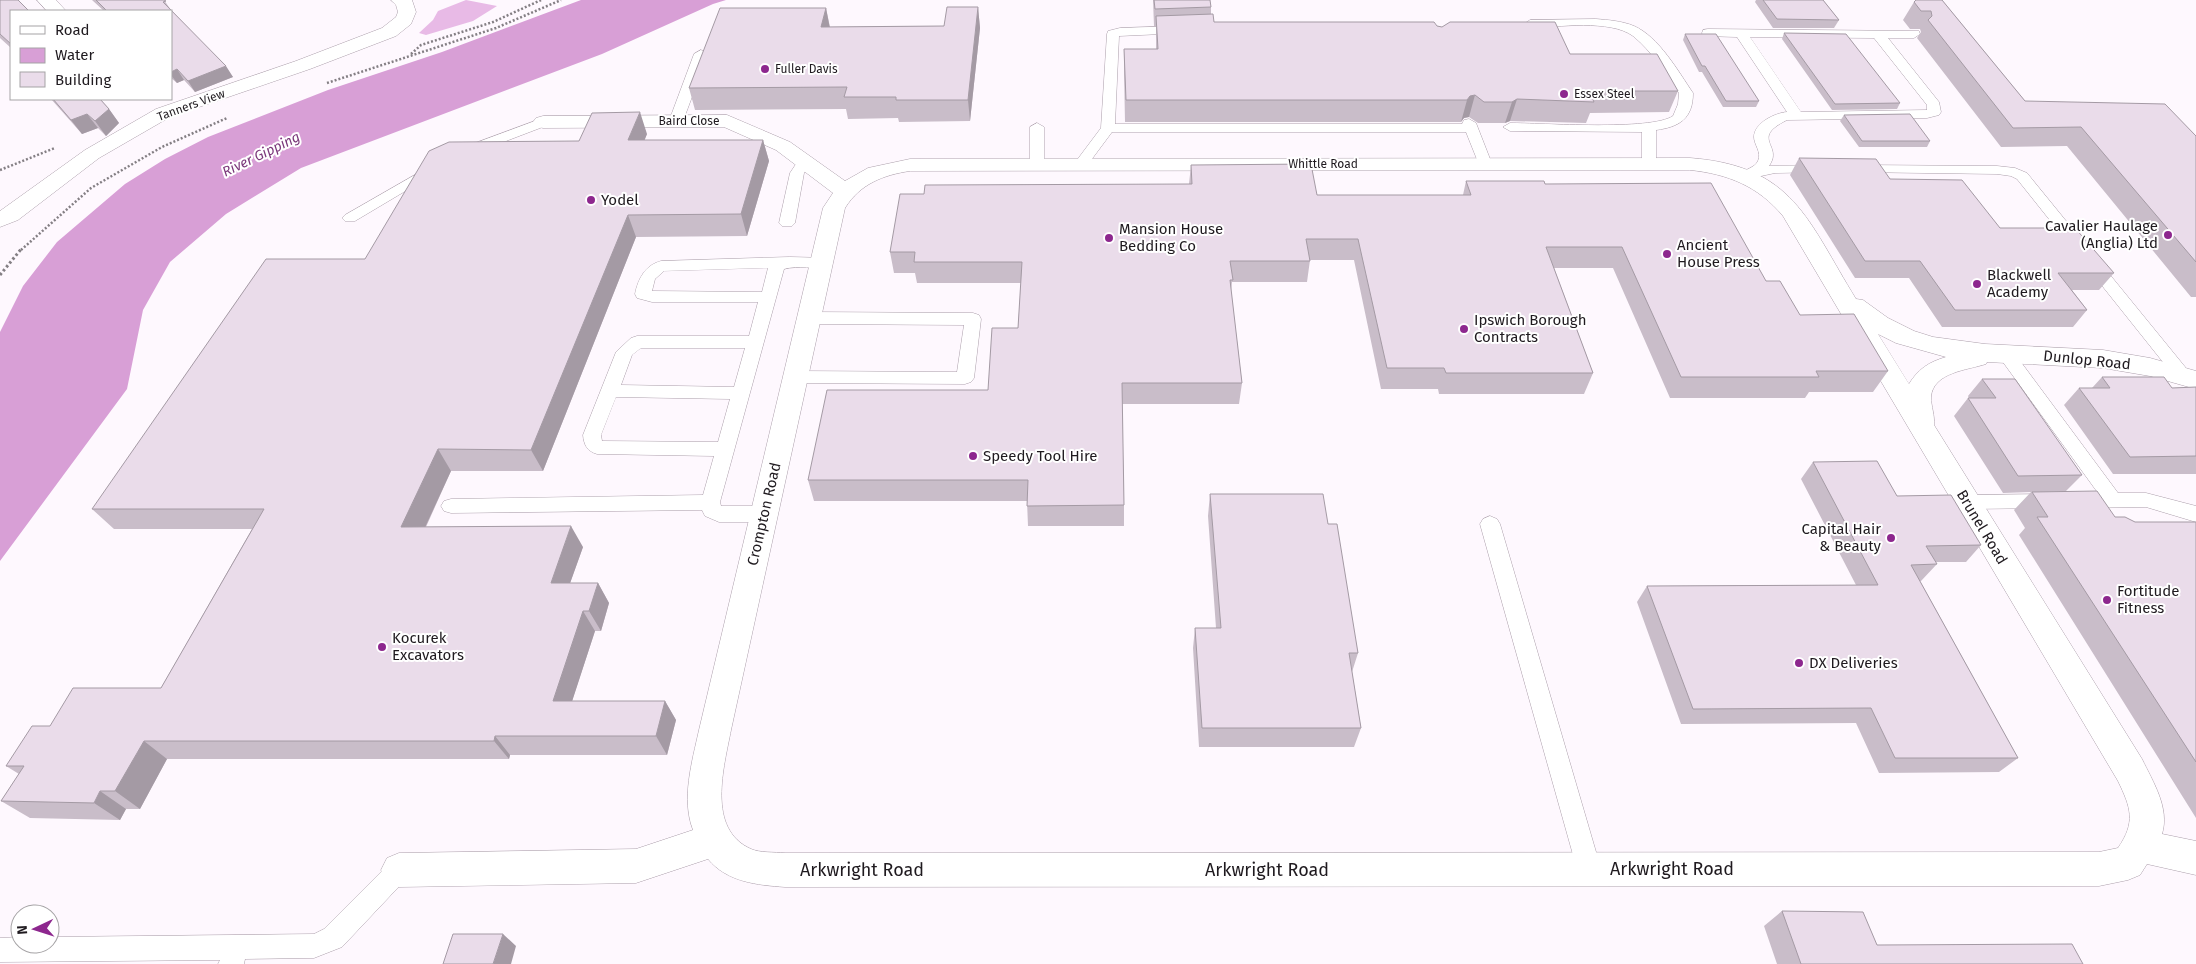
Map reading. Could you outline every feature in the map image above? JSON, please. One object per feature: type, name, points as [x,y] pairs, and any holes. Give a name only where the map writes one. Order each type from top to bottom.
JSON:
[{"type":"street","points":[[46,0],[56,10]]},
{"type":"street","name":"Tanners View","points":[[0,220],[10,215],[157,106],[303,66],[389,32],[404,20],[407,12],[404,2],[400,0]]},
{"type":"street","name":"Baird Close","points":[[543,122],[727,121],[783,146],[845,191]]},
{"type":"street","name":"Whittle Road","points":[[845,191],[869,174],[897,166],[1081,164],[1710,165],[1747,176],[1780,198],[1792,213]]},
{"type":"street","name":"Crompton Road","points":[[714,840],[707,823],[704,797],[708,764],[834,208],[845,191]]},
{"type":"street","name":"Brunel Road","points":[[1792,213],[2130,770],[2146,802],[2148,825],[2140,846]]},
{"type":"street","name":"Dunlop Road","points":[[1835,284],[1853,305],[1869,319],[1905,338],[1943,348],[2006,354],[2108,359],[2190,378]]},
{"type":"street","name":"Dunlop Road","points":[[1925,434],[1916,399],[1920,386],[1927,376],[1937,369],[1956,362],[2006,354]]},
{"type":"street","points":[[400,870],[636,866],[714,840]]},
{"type":"street","name":"Arkwright Road","points":[[714,840],[727,856],[745,865],[785,870],[2099,869],[2128,863],[2140,846]]},
{"type":"street","points":[[2140,846],[2196,858]]},
{"type":"lane","points":[[1510,127],[1649,128],[1674,122],[1678,119],[1687,98],[1686,94],[1645,40],[1630,29],[1610,24],[1519,24]]},
{"type":"lane","points":[[1081,164],[1108,128],[1113,34],[1120,32],[1196,29]]},
{"type":"lane","points":[[1708,33],[1914,34]]},
{"type":"lane","points":[[1740,33],[1796,115]]},
{"type":"lane","points":[[1747,176],[1761,167],[1765,161],[1766,151],[1760,135],[1762,129],[1774,120],[1796,115],[1927,114],[1934,112],[1934,105],[1878,34]]},
{"type":"lane","points":[[676,121],[701,54]]},
{"type":"lane","points":[[350,218],[416,177],[479,146],[543,122]]},
{"type":"lane","points":[[1108,128],[1470,126],[1485,164]]},
{"type":"lane","points":[[1036,165],[1038,127]]},
{"type":"lane","points":[[1649,128],[1649,164]]},
{"type":"lane","points":[[787,223],[797,173],[805,161]]},
{"type":"lane","points":[[1747,176],[1775,170],[1839,169],[1998,170],[2015,172],[2022,176],[2190,378]]},
{"type":"lane","points":[[768,296],[652,297],[643,294],[644,284],[650,272],[661,266],[823,262]]},
{"type":"lane","points":[[764,514],[719,514],[712,511],[710,502],[768,296],[777,266],[781,263]]},
{"type":"lane","points":[[796,377],[965,378],[973,318],[809,318]]},
{"type":"lane","points":[[725,449],[597,447],[593,442],[592,435],[625,352],[637,342],[756,342]]},
{"type":"lane","points":[[2006,354],[2113,500]]},
{"type":"lane","points":[[609,391],[742,393]]},
{"type":"lane","points":[[1967,502],[2146,500],[2196,514]]},
{"type":"lane","points":[[452,506],[710,502]]},
{"type":"lane","points":[[1490,524],[1590,869]]},
{"type":"lane","points":[[0,950],[234,956],[314,946],[332,938],[400,870]]},
{"type":"path","points":[[409,56],[421,45],[493,22],[541,0]]},
{"type":"path","points":[[325,84],[496,28],[561,0]]},
{"type":"path","points":[[0,275],[25,244],[91,188],[162,147],[196,130],[232,116]]},
{"type":"shaded area","points":[[466,0],[497,6],[473,21],[426,35],[419,33],[433,20],[438,11]]},
{"type":"water","name":"River Gipping","points":[[581,0],[726,0],[713,4],[602,54],[301,168],[226,214],[170,262],[143,310],[127,389],[0,561],[0,332],[23,286],[57,242],[125,184],[165,159],[208,137],[328,90],[442,52]]},
{"type":"building","points":[[0,0],[18,0],[28,10],[10,10],[10,43],[0,34]]},
{"type":"building","points":[[96,0],[164,0],[166,1],[163,2],[171,10],[106,10]]},
{"type":"building","points":[[1154,0],[1210,0],[1211,7],[1155,9]]},
{"type":"building","points":[[1763,0],[1823,0],[1839,20],[1777,19]]},
{"type":"building","points":[[1916,0],[1942,0],[2025,101],[2165,104],[2196,136],[2196,262],[2081,127],[2013,128],[1928,20],[1932,16],[1931,11],[1921,11],[1914,2]]},
{"type":"building","points":[[947,7],[978,7],[968,100],[896,100],[896,97],[844,97],[847,87],[689,88],[720,8],[826,8],[821,27],[944,26]]},
{"type":"building","points":[[172,11],[226,66],[188,81],[177,69],[172,72]]},
{"type":"building","points":[[1213,14],[1214,22],[1434,22],[1437,26],[1442,27],[1450,22],[1555,22],[1570,54],[1657,54],[1678,91],[1589,91],[1594,102],[1517,99],[1512,102],[1484,102],[1475,95],[1470,96],[1467,100],[1126,100],[1124,49],[1158,49],[1156,16]]},
{"type":"building","points":[[1784,33],[1846,34],[1900,103],[1835,104]]},
{"type":"building","points":[[1685,34],[1716,34],[1759,101],[1726,101],[1705,66],[1702,66]]},
{"type":"building","points":[[54,100],[101,100],[109,109],[95,121],[87,114],[71,120]]},
{"type":"building","points":[[640,112],[628,140],[763,140],[741,214],[628,215],[531,450],[438,449],[401,527],[571,526],[551,583],[598,583],[589,611],[583,611],[553,701],[665,701],[656,736],[495,736],[494,741],[144,741],[115,791],[100,791],[94,803],[1,801],[24,766],[6,766],[32,726],[50,726],[73,688],[161,688],[264,509],[92,509],[266,259],[365,259],[429,151],[449,142],[579,141],[592,113]]},
{"type":"building","points":[[1910,114],[1930,141],[1862,141],[1844,115]]},
{"type":"building","points":[[1799,158],[1876,159],[1890,179],[1962,180],[2000,228],[2075,228],[2114,273],[2058,273],[2087,310],[1955,310],[1920,261],[1865,261]]},
{"type":"building","points":[[1311,164],[1317,195],[1471,195],[1466,181],[1544,181],[1545,184],[1711,183],[1766,281],[1780,281],[1800,315],[1854,314],[1888,371],[1816,371],[1819,377],[1681,377],[1622,247],[1546,247],[1593,373],[1446,373],[1444,368],[1387,368],[1358,239],[1306,239],[1310,261],[1230,261],[1233,280],[1230,280],[1242,383],[1122,383],[1124,505],[1027,506],[1028,480],[808,480],[827,390],[988,390],[992,328],[1018,328],[1022,262],[914,262],[915,252],[890,252],[900,194],[924,194],[925,185],[1192,184],[1191,165]]},
{"type":"building","points":[[2102,377],[2164,377],[2172,388],[2196,387],[2196,456],[2130,457],[2079,388],[2110,388]]},
{"type":"building","points":[[1982,379],[2015,379],[2082,475],[2018,476],[1968,398],[1996,398]]},
{"type":"building","name":"DX Deliveries","points":[[1877,461],[1897,496],[1951,495],[1981,545],[1926,546],[1937,564],[1911,565],[2018,758],[1895,758],[1871,708],[1693,709],[1647,586],[1878,585],[1813,462]]},
{"type":"building","points":[[2097,491],[2115,517],[2125,517],[2135,522],[2196,522],[2196,762],[2037,517],[2048,517],[2032,492]]},
{"type":"building","points":[[1210,494],[1323,494],[1328,524],[1337,524],[1358,653],[1349,653],[1361,728],[1202,728],[1195,628],[1221,628]]},
{"type":"building","points":[[1782,911],[1863,912],[1877,945],[2072,944],[2083,964],[1801,964]]},
{"type":"building","points":[[453,934],[503,934],[493,964],[443,964]]},
{"type":"place","name":"Fuller Davis","points":[[765,69]]},
{"type":"place","name":"Essex Steel","points":[[1564,94]]},
{"type":"place","name":"Yodel","points":[[591,200]]},
{"type":"place","name":"Cavalier Haulage (Anglia) Ltd","points":[[2168,235]]},
{"type":"place","name":"Mansion House Bedding Co","points":[[1109,238]]},
{"type":"place","name":"Ancient House Press","points":[[1667,254]]},
{"type":"place","name":"Blackwell Academy","points":[[1977,284]]},
{"type":"place","name":"Ipswich Borough Contracts","points":[[1464,329]]},
{"type":"place","name":"Speedy Tool Hire","points":[[973,456]]},
{"type":"place","name":"Capital Hair & Beauty","points":[[1891,538]]},
{"type":"place","name":"Fortitude Fitness","points":[[2107,600]]},
{"type":"place","name":"Kocurek Excavators","points":[[382,647]]},
{"type":"place","name":"DX Deliveries","points":[[1799,663]]}]
